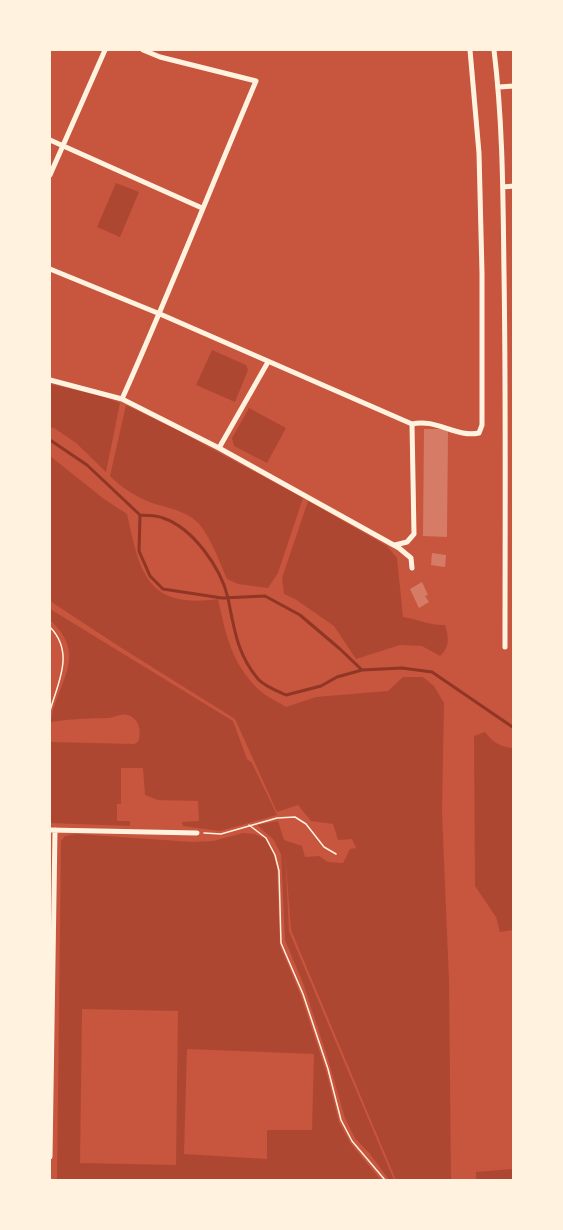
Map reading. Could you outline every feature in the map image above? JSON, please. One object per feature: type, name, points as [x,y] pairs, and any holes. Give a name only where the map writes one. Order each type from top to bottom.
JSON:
[{"type":"street","points":[[50,175],[105,50]]},
{"type":"street","points":[[122,399],[160,314],[256,81],[160,57],[143,50]]},
{"type":"street","points":[[50,269],[160,314],[412,424],[427,422],[468,435],[479,433],[482,425],[482,273],[479,153],[470,50]]},
{"type":"street","points":[[494,50],[503,187],[506,417],[505,647]]},
{"type":"street","points":[[498,87],[513,86]]},
{"type":"street","points":[[50,140],[202,208]]},
{"type":"street","points":[[503,187],[513,186]]},
{"type":"street","points":[[505,319],[513,319]]},
{"type":"street","points":[[219,448],[268,362]]},
{"type":"street","points":[[50,380],[122,399],[219,448],[395,545],[411,558],[412,568]]},
{"type":"street","points":[[506,417],[513,416]]},
{"type":"street","points":[[395,545],[407,542],[414,534],[412,424]]},
{"type":"street","points":[[505,518],[513,518]]},
{"type":"street","points":[[505,622],[513,622]]},
{"type":"street","points":[[50,1157],[52,830],[197,833]]},
{"type":"path","points":[[50,627],[61,643],[64,655],[63,671],[50,711]]},
{"type":"path","points":[[197,833],[221,834],[277,818],[295,817],[306,824],[324,847],[336,854]]},
{"type":"path","points":[[249,825],[266,838],[275,855],[279,871],[282,943],[303,994],[328,1069],[341,1120],[352,1141],[385,1180]]},
{"type":"shaded area","points":[[116,183],[139,192],[120,237],[97,227]]},
{"type":"shaded area","points":[[212,350],[246,365],[248,370],[235,402],[196,385]]},
{"type":"shaded area","points":[[50,384],[102,396],[120,403],[106,472],[76,443],[50,427]]},
{"type":"shaded area","points":[[126,405],[303,498],[278,573],[268,588],[238,584],[227,579],[208,537],[195,520],[181,512],[140,498],[110,476]]},
{"type":"shaded area","points":[[249,408],[286,428],[267,463],[234,446],[232,438]]},
{"type":"shaded area","points":[[50,456],[104,499],[127,514],[143,569],[161,592],[176,598],[194,601],[218,599],[227,636],[241,669],[258,689],[268,696],[286,707],[316,697],[388,691],[403,677],[423,677],[434,686],[444,703],[442,811],[449,981],[451,1180],[396,1180],[291,930],[285,852],[289,931],[394,1180],[389,1180],[355,1138],[345,1118],[303,983],[285,940],[281,854],[273,839],[257,825],[278,821],[284,840],[302,846],[305,857],[319,856],[328,862],[343,863],[350,849],[356,848],[352,839],[338,840],[333,824],[311,821],[298,805],[277,812],[235,719],[50,601]]},
{"type":"shaded area","points":[[308,501],[387,546],[397,558],[403,617],[445,625],[448,642],[440,656],[422,646],[400,645],[356,659],[334,626],[284,594],[282,578]]},
{"type":"shaded area","points":[[50,609],[233,721],[247,759],[252,763],[277,815],[220,831],[183,826],[182,822],[199,821],[198,801],[158,800],[145,795],[143,768],[121,768],[121,804],[117,804],[117,821],[130,821],[130,826],[50,823],[50,742],[134,744],[138,742],[140,734],[137,722],[131,716],[124,715],[51,722],[69,658],[68,646],[62,633],[50,620]]},
{"type":"shaded area","points":[[485,732],[497,743],[513,748],[513,930],[500,932],[496,917],[475,886],[474,736]]},
{"type":"shaded area","points":[[243,833],[255,834],[265,839],[273,853],[277,867],[280,946],[301,996],[326,1071],[339,1122],[351,1144],[381,1180],[57,1180],[61,841],[65,836],[77,834],[192,842],[213,841]],"holes":[[[82,1009],[178,1011],[176,1165],[80,1163]],[[187,1049],[314,1054],[312,1130],[267,1130],[267,1159],[184,1154]]]},
{"type":"shaded area","points":[[513,1169],[513,1180],[476,1180],[476,1172]]},
{"type":"building","points":[[424,429],[448,429],[447,537],[423,536]]},
{"type":"building","points":[[432,553],[446,555],[445,567],[431,565]]},
{"type":"building","points":[[422,582],[429,602],[419,608],[410,589]]},
{"type":"waterway","points":[[50,440],[87,465],[140,515],[139,551],[150,576],[163,589],[222,598],[265,596],[300,615],[362,670],[402,668],[432,672],[514,728]]},
{"type":"waterway","points":[[140,515],[158,516],[174,523],[185,530],[204,550],[224,586],[245,660],[264,684],[286,695],[321,686],[337,677],[362,670]]}]
